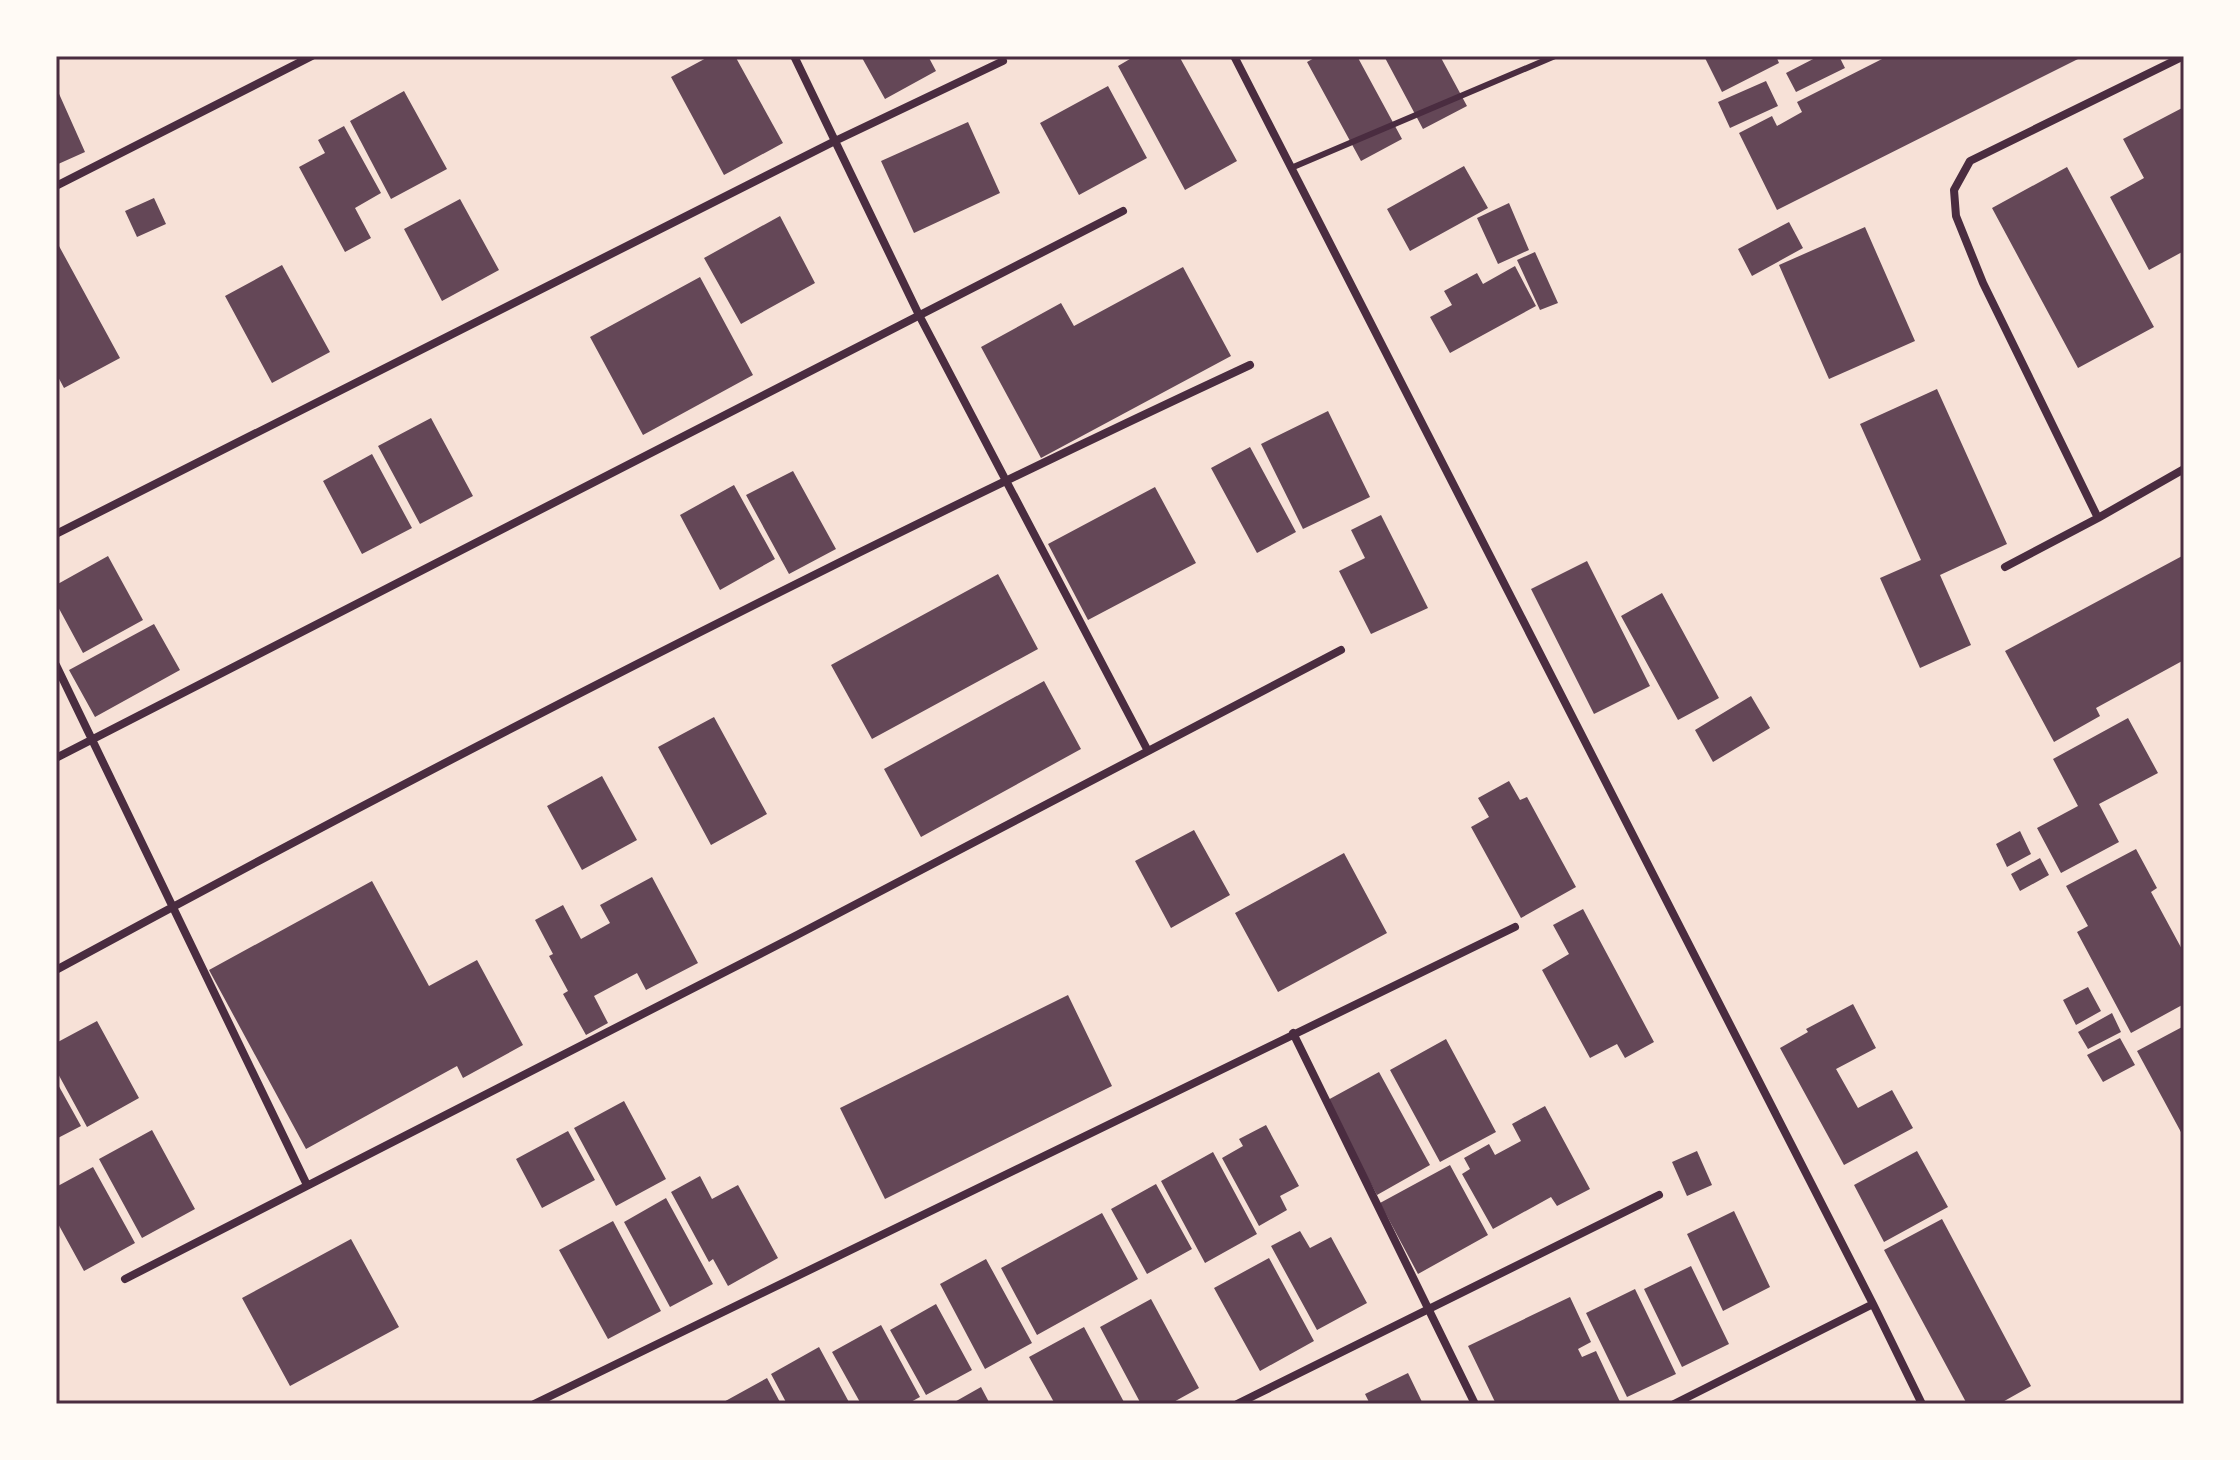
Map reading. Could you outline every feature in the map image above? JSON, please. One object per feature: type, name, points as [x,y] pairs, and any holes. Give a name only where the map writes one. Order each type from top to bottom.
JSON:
[{"type":"street","points":[[56,186],[312,56]]},
{"type":"street","points":[[794,56],[919,315],[1148,751]]},
{"type":"street","points":[[1234,56],[1922,1404]]},
{"type":"street","points":[[2098,518],[1983,283],[1956,216],[1954,190],[1970,161],[2184,56]]},
{"type":"street","points":[[56,534],[835,141],[1003,61]]},
{"type":"street","points":[[56,758],[1123,211]]},
{"type":"street","points":[[56,970],[458,757],[1005,479],[1250,365]]},
{"type":"street","points":[[2005,567],[2184,469]]},
{"type":"street","points":[[125,1279],[811,927],[1341,650]]},
{"type":"street","points":[[56,665],[307,1185]]},
{"type":"street","points":[[534,1404],[1515,927]]},
{"type":"street","points":[[1293,1033],[1475,1404]]},
{"type":"street","points":[[1237,1404],[1427,1307],[1659,1195]]},
{"type":"street","points":[[1674,1404],[1873,1304]]},
{"type":"lane","points":[[1291,168],[1555,56]]},
{"type":"building","points":[[710,56],[735,56],[783,143],[724,175],[671,77]]},
{"type":"building","points":[[861,56],[928,56],[936,71],[885,99]]},
{"type":"building","points":[[1135,56],[1179,56],[1237,161],[1185,190],[1118,66]]},
{"type":"building","points":[[1318,56],[1357,56],[1402,139],[1361,161],[1307,62]]},
{"type":"building","points":[[1384,56],[1440,56],[1467,106],[1423,129]]},
{"type":"building","points":[[1704,56],[1776,56],[1779,63],[1722,92]]},
{"type":"building","points":[[1819,56],[1839,56],[1845,68],[1796,92],[1786,73]]},
{"type":"building","points":[[1888,56],[2084,56],[1777,210],[1739,133],[1772,116],[1777,126],[1802,112],[1797,102]]},
{"type":"building","points":[[1766,81],[1778,106],[1730,128],[1718,102]]},
{"type":"building","points":[[1108,86],[1147,158],[1079,195],[1040,123]]},
{"type":"building","points":[[56,87],[85,152],[56,165]]},
{"type":"building","points":[[404,91],[447,169],[391,199],[350,121]]},
{"type":"building","points":[[2184,107],[2184,251],[2149,270],[2110,197],[2144,178],[2123,139]]},
{"type":"building","points":[[968,122],[1000,193],[914,233],[881,161]]},
{"type":"building","points":[[344,126],[381,193],[355,208],[371,238],[345,252],[299,167],[325,153],[318,140]]},
{"type":"building","points":[[1464,166],[1488,208],[1410,251],[1387,209]]},
{"type":"building","points":[[2067,167],[2154,327],[2078,368],[1992,208]]},
{"type":"building","points":[[154,198],[166,224],[137,237],[125,211]]},
{"type":"building","points":[[460,199],[499,270],[442,301],[404,229]]},
{"type":"building","points":[[1509,203],[1529,250],[1498,264],[1477,218]]},
{"type":"building","points":[[780,216],[815,283],[741,324],[704,258]]},
{"type":"building","points":[[1789,222],[1803,248],[1752,276],[1738,249]]},
{"type":"building","points":[[1865,227],[1915,341],[1829,379],[1779,265]]},
{"type":"building","points":[[59,246],[120,358],[64,388],[56,373],[56,247]]},
{"type":"building","points":[[1535,252],[1558,303],[1540,310],[1517,260]]},
{"type":"building","points":[[282,265],[330,352],[272,383],[225,296]]},
{"type":"building","points":[[1515,266],[1536,306],[1450,353],[1430,317],[1452,305],[1444,291],[1477,273],[1483,284]]},
{"type":"building","points":[[1183,267],[1231,356],[1041,458],[981,347],[1061,303],[1074,326]]},
{"type":"building","points":[[700,277],[753,375],[643,435],[590,337]]},
{"type":"building","points":[[1937,389],[2007,544],[1940,575],[1971,645],[1920,668],[1880,578],[1921,560],[1860,424]]},
{"type":"building","points":[[1328,411],[1370,497],[1303,529],[1261,444]]},
{"type":"building","points":[[431,418],[473,496],[420,524],[378,446]]},
{"type":"building","points":[[1250,447],[1296,532],[1257,553],[1211,468]]},
{"type":"building","points":[[372,454],[412,528],[362,554],[323,481]]},
{"type":"building","points":[[793,471],[836,549],[789,574],[746,495]]},
{"type":"building","points":[[734,485],[775,559],[720,590],[680,515]]},
{"type":"building","points":[[1155,487],[1196,563],[1088,620],[1048,544]]},
{"type":"building","points":[[1381,515],[1428,608],[1371,634],[1339,571],[1365,558],[1351,530]]},
{"type":"building","points":[[2184,555],[2184,660],[2096,708],[2100,716],[2054,742],[2005,651]]},
{"type":"building","points":[[108,556],[143,620],[83,653],[56,603],[56,585]]},
{"type":"building","points":[[1587,561],[1650,686],[1594,714],[1531,589]]},
{"type":"building","points":[[998,574],[1038,649],[872,739],[831,665]]},
{"type":"building","points":[[1662,593],[1719,698],[1678,720],[1621,616]]},
{"type":"building","points":[[154,624],[180,670],[95,717],[69,670]]},
{"type":"building","points":[[1044,681],[1081,749],[921,837],[884,769]]},
{"type":"building","points":[[1751,696],[1770,728],[1713,762],[1695,730]]},
{"type":"building","points":[[714,717],[767,814],[711,845],[658,747]]},
{"type":"building","points":[[2128,718],[2158,773],[2099,804],[2119,842],[2061,873],[2037,828],[2078,806],[2053,759]]},
{"type":"building","points":[[602,776],[637,840],[582,870],[547,806]]},
{"type":"building","points":[[1509,781],[1520,800],[1527,797],[1576,887],[1521,918],[1471,827],[1489,817],[1478,798]]},
{"type":"building","points":[[1194,830],[1230,895],[1171,928],[1135,861]]},
{"type":"building","points":[[2020,831],[2031,854],[2007,867],[1996,844]]},
{"type":"building","points":[[2136,849],[2157,888],[2151,892],[2184,953],[2184,1004],[2131,1033],[2077,932],[2088,926],[2066,886]]},
{"type":"building","points":[[1344,853],[1387,933],[1278,992],[1235,913]]},
{"type":"building","points":[[2040,858],[2049,875],[2020,891],[2011,874]]},
{"type":"building","points":[[652,877],[698,963],[646,990],[637,973],[594,996],[608,1023],[586,1035],[563,994],[568,991],[549,956],[553,954],[535,920],[563,905],[581,939],[610,923],[600,905]]},
{"type":"building","points":[[372,881],[429,986],[477,960],[523,1045],[463,1078],[457,1066],[306,1149],[209,970]]},
{"type":"building","points":[[1583,909],[1654,1042],[1625,1058],[1617,1044],[1590,1058],[1542,970],[1569,954],[1553,925]]},
{"type":"building","points":[[2088,987],[2101,1011],[2076,1025],[2063,1000]]},
{"type":"building","points":[[1068,995],[1112,1086],[885,1199],[840,1108]]},
{"type":"building","points":[[1853,1004],[1876,1048],[1836,1069],[1858,1108],[1892,1090],[1913,1128],[1844,1165],[1780,1048],[1808,1032],[1806,1029]]},
{"type":"building","points":[[2112,1013],[2121,1032],[2088,1049],[2078,1032]]},
{"type":"building","points":[[97,1021],[139,1098],[87,1127],[56,1070],[56,1043]]},
{"type":"building","points":[[2184,1026],[2184,1132],[2182,1134],[2137,1051]]},
{"type":"building","points":[[2120,1038],[2135,1065],[2103,1082],[2087,1055]]},
{"type":"building","points":[[1446,1039],[1496,1132],[1440,1162],[1390,1070]]},
{"type":"building","points":[[1379,1072],[1430,1165],[1377,1195],[1326,1101]]},
{"type":"building","points":[[56,1081],[81,1126],[56,1139]]},
{"type":"building","points":[[624,1101],[666,1179],[616,1206],[574,1128]]},
{"type":"building","points":[[1545,1106],[1590,1189],[1557,1206],[1551,1197],[1493,1229],[1462,1174],[1470,1169],[1464,1158],[1489,1144],[1495,1155],[1521,1141],[1512,1124]]},
{"type":"building","points":[[1266,1125],[1299,1186],[1280,1196],[1287,1210],[1259,1226],[1222,1158],[1243,1146],[1239,1139]]},
{"type":"building","points":[[152,1130],[195,1209],[142,1238],[99,1159]]},
{"type":"building","points":[[568,1131],[595,1180],[542,1208],[516,1159]]},
{"type":"building","points":[[1697,1151],[1712,1185],[1687,1196],[1672,1162]]},
{"type":"building","points":[[1917,1151],[1948,1207],[1884,1242],[1854,1185]]},
{"type":"building","points":[[1213,1152],[1257,1234],[1205,1263],[1161,1181]]},
{"type":"building","points":[[1450,1165],[1488,1235],[1418,1274],[1380,1203]]},
{"type":"building","points":[[93,1167],[135,1243],[84,1271],[56,1220],[56,1187]]},
{"type":"building","points":[[700,1176],[712,1199],[738,1185],[778,1258],[728,1286],[713,1259],[709,1262],[671,1192]]},
{"type":"building","points":[[1156,1184],[1192,1249],[1147,1274],[1111,1209]]},
{"type":"building","points":[[666,1198],[713,1284],[670,1307],[624,1222]]},
{"type":"building","points":[[1734,1211],[1770,1287],[1723,1311],[1687,1234]]},
{"type":"building","points":[[1102,1213],[1138,1279],[1037,1335],[1001,1268]]},
{"type":"building","points":[[1942,1219],[2031,1386],[1999,1404],[1967,1404],[1884,1250]]},
{"type":"building","points":[[613,1221],[661,1311],[608,1339],[559,1250]]},
{"type":"building","points":[[1300,1231],[1310,1248],[1331,1237],[1367,1303],[1317,1330],[1271,1246]]},
{"type":"building","points":[[351,1239],[399,1327],[290,1386],[242,1298]]},
{"type":"building","points":[[1269,1258],[1314,1341],[1260,1371],[1214,1288]]},
{"type":"building","points":[[986,1259],[1032,1343],[985,1369],[940,1284]]},
{"type":"building","points":[[1691,1266],[1729,1344],[1682,1367],[1644,1289]]},
{"type":"building","points":[[1635,1289],[1676,1374],[1627,1397],[1586,1313]]},
{"type":"building","points":[[1570,1297],[1591,1342],[1578,1349],[1582,1357],[1596,1351],[1621,1404],[1496,1404],[1468,1346]]},
{"type":"building","points":[[1151,1299],[1199,1388],[1170,1404],[1141,1404],[1100,1327]]},
{"type":"building","points":[[936,1304],[972,1370],[926,1395],[890,1330]]},
{"type":"building","points":[[881,1325],[920,1397],[907,1404],[861,1404],[832,1352]]},
{"type":"building","points":[[1084,1327],[1125,1404],[1055,1404],[1029,1357]]},
{"type":"building","points":[[819,1347],[850,1404],[787,1404],[771,1374]]},
{"type":"building","points":[[1408,1373],[1423,1404],[1370,1404],[1365,1394]]},
{"type":"building","points":[[767,1378],[781,1404],[720,1404]]},
{"type":"building","points":[[981,1387],[990,1404],[951,1404]]}]
